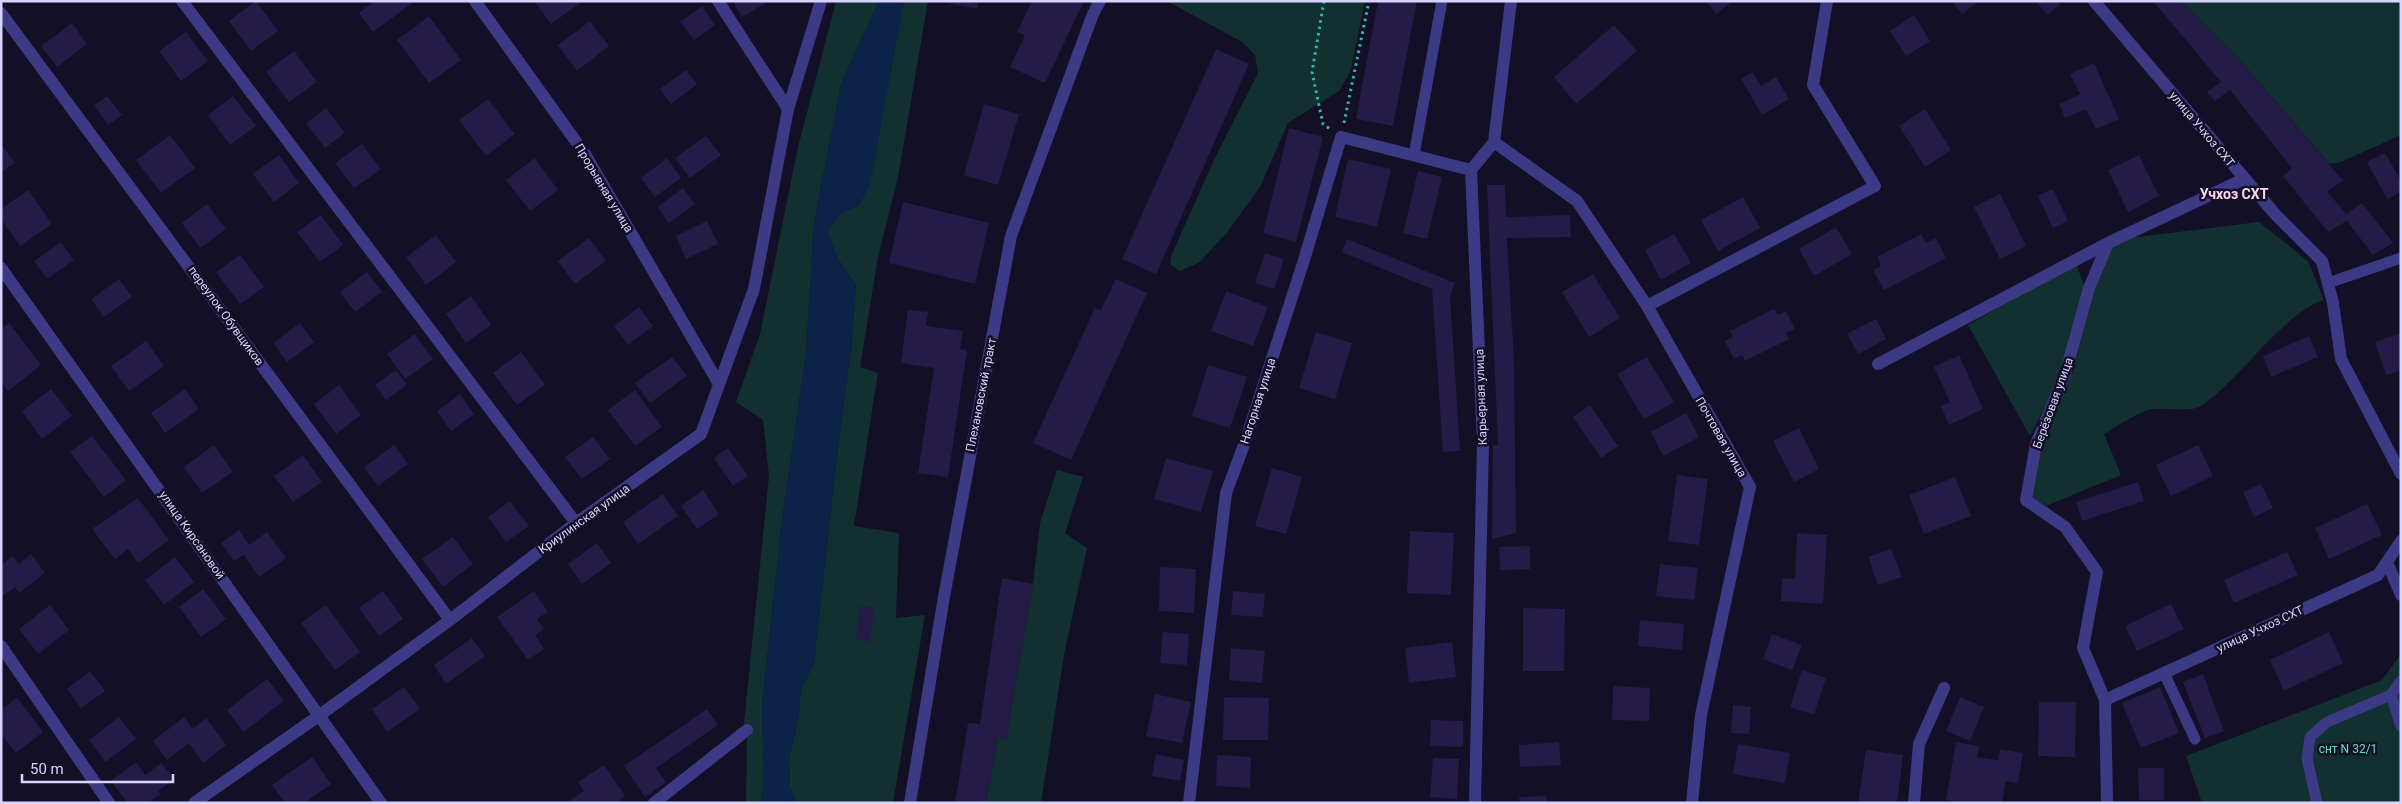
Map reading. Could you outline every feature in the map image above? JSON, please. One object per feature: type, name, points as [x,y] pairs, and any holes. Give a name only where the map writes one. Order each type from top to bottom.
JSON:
[{"type":"street","points":[[182,1],[576,523]]},
{"type":"street","name":"Прорывная улица","points":[[475,1],[585,154],[719,384]]},
{"type":"street","points":[[718,1],[788,109]]},
{"type":"street","name":"Криулинская улица","points":[[194,803],[320,715],[450,620],[576,523],[701,434],[754,289],[788,109],[821,1]]},
{"type":"street","name":"Плехановский тракт","points":[[910,803],[944,597],[1011,236],[1093,14],[1100,1]]},
{"type":"street","points":[[1341,137],[1471,170],[1494,142],[1511,1]]},
{"type":"street","points":[[1647,306],[1874,186],[1813,85],[1827,1]]},
{"type":"street","name":"улица Учхоз СХТ","points":[[2094,1],[2244,179],[2275,214],[2322,261],[2333,303],[2341,359],[2401,474]]},
{"type":"street","name":"переулок Обувщиков","points":[[1,13],[450,620]]},
{"type":"street","name":"Нагорная улица","points":[[1189,803],[1226,494],[1301,269],[1341,137]]},
{"type":"street","name":"Почтовая улица","points":[[1494,142],[1577,201],[1647,306],[1750,487],[1701,715],[1692,803]]},
{"type":"street","name":"Карьерная улица","points":[[1471,170],[1483,442],[1475,803]]},
{"type":"street","points":[[1878,364],[2108,242],[2244,179]]},
{"type":"street","name":"Берёзовая улица","points":[[2107,803],[2105,700],[2083,648],[2097,572],[2065,527],[2026,500],[2036,444],[2065,375],[2089,288],[2108,242]]},
{"type":"street","name":"улица Кирсановой","points":[[1,268],[381,803]]},
{"type":"street","name":"улица Учхоз СХТ","points":[[2105,700],[2378,575],[2401,541]]},
{"type":"street","points":[[2387,562],[2401,595]]},
{"type":"street","points":[[1,646],[109,803]]},
{"type":"street","points":[[1914,803],[1919,744],[1944,688]]},
{"type":"street","points":[[654,803],[747,730]]},
{"type":"lane","points":[[1414,155],[1442,1]]},
{"type":"lane","points":[[2328,283],[2401,258]]},
{"type":"lane","points":[[2164,673],[2195,739]]},
{"type":"lane","points":[[2317,803],[2307,759],[2310,737],[2327,722],[2391,695],[2401,681]]},
{"type":"lane","points":[[2391,695],[2401,726]]},
{"type":"path","points":[[1324,1],[1312,72],[1322,124],[1341,137],[1369,1]]},
{"type":"green space","points":[[836,1],[879,1],[841,84],[814,224],[806,354],[782,521],[762,705],[764,784],[760,803],[746,803],[747,738],[744,723],[769,476],[763,420],[736,402],[760,334],[798,147]]},
{"type":"green space","points":[[904,1],[928,1],[898,177],[878,257],[860,367],[878,373],[854,526],[899,533],[896,618],[925,615],[893,803],[797,803],[790,788],[789,759],[798,719],[801,690],[814,662],[836,463],[852,341],[856,285],[836,256],[828,231],[841,213],[859,205]]},
{"type":"green space","points":[[1167,1],[1365,1],[1351,70],[1339,91],[1288,123],[1260,187],[1228,231],[1200,262],[1180,271],[1170,264],[1171,256],[1214,160],[1258,73],[1255,55],[1242,42]]},
{"type":"green space","points":[[2181,1],[2401,1],[2401,135],[2341,162],[2329,164],[2245,66]]},
{"type":"green space","points":[[2259,222],[2308,261],[2324,300],[2293,318],[2231,380],[2201,406],[2190,409],[2148,410],[2104,434],[2121,475],[2046,506],[2032,496],[2041,446],[2073,372],[2094,289],[2113,240]]},
{"type":"green space","points":[[2076,264],[2086,290],[2060,377],[2030,436],[1968,325]]},
{"type":"green space","points":[[1057,470],[1083,477],[1065,533],[1087,548],[1064,655],[1041,803],[986,803],[998,738],[1006,739],[1033,584],[1040,523]]},
{"type":"green space","name":"снт N 32/1","points":[[2401,654],[2401,803],[2202,803],[2186,756],[2382,680]]},
{"type":"water","points":[[879,1],[904,1],[870,185],[859,205],[841,213],[828,231],[836,256],[856,285],[852,341],[836,463],[814,662],[801,690],[798,719],[789,759],[790,788],[797,803],[760,803],[764,784],[762,705],[782,521],[806,354],[814,224],[841,84]]},
{"type":"building","points":[[256,1],[278,31],[251,51],[229,21]]},
{"type":"building","points":[[375,1],[415,1],[373,32],[359,13]]},
{"type":"building","points":[[534,1],[583,1],[551,24]]},
{"type":"building","points":[[733,1],[769,1],[742,17]]},
{"type":"building","points":[[938,1],[978,1],[977,9]]},
{"type":"building","points":[[1032,1],[1084,1],[1045,83],[1010,67],[1025,35],[1017,32]]},
{"type":"building","points":[[1378,1],[1417,1],[1393,126],[1356,119]]},
{"type":"building","points":[[1706,1],[1733,1],[1716,14]]},
{"type":"building","points":[[1952,1],[1979,1],[1962,14]]},
{"type":"building","points":[[2036,1],[2057,1],[2060,5],[2047,15]]},
{"type":"building","points":[[2153,1],[2181,1],[2245,66],[2343,181],[2327,191],[2346,214],[2362,203],[2393,243],[2373,255],[2347,221],[2328,232],[2283,176],[2292,168],[2230,90],[2215,101],[2207,92],[2221,82]]},
{"type":"building","points":[[702,6],[715,25],[694,40],[680,22]]},
{"type":"building","points":[[1914,15],[1930,41],[1906,56],[1890,31]]},
{"type":"building","points":[[429,16],[461,60],[429,83],[397,40]]},
{"type":"building","points":[[590,21],[609,46],[577,71],[558,45]]},
{"type":"building","points":[[72,23],[87,44],[57,67],[41,46]]},
{"type":"building","points":[[1614,25],[1637,51],[1576,104],[1554,77]]},
{"type":"building","points":[[186,32],[208,61],[181,81],[159,51]]},
{"type":"building","points":[[1216,49],[1249,64],[1156,274],[1122,259]]},
{"type":"building","points":[[294,51],[317,82],[289,102],[266,72]]},
{"type":"building","points":[[2094,63],[2119,119],[2096,129],[2086,109],[2065,118],[2059,104],[2080,94],[2070,74]]},
{"type":"building","points":[[686,70],[697,84],[671,104],[660,89]]},
{"type":"building","points":[[1753,72],[1761,86],[1776,77],[1789,99],[1762,115],[1741,79]]},
{"type":"building","points":[[107,96],[122,115],[108,125],[94,105]]},
{"type":"building","points":[[233,96],[256,126],[230,145],[208,115]]},
{"type":"building","points":[[488,99],[515,134],[486,156],[459,120]]},
{"type":"building","points":[[984,104],[1019,114],[998,185],[964,175]]},
{"type":"building","points":[[326,108],[345,133],[325,148],[306,123]]},
{"type":"building","points":[[1925,109],[1951,150],[1925,167],[1899,126]]},
{"type":"building","points":[[1289,128],[1323,137],[1296,242],[1263,233]]},
{"type":"building","points":[[170,135],[195,168],[161,193],[136,160]]},
{"type":"building","points":[[706,136],[721,155],[690,178],[675,158]]},
{"type":"building","points":[[1,144],[15,163],[1,172]]},
{"type":"building","points":[[362,144],[381,169],[354,188],[335,163]]},
{"type":"building","points":[[2385,153],[2401,181],[2401,192],[2387,199],[2367,162]]},
{"type":"building","points":[[279,155],[299,183],[274,202],[253,174]]},
{"type":"building","points":[[2139,155],[2159,196],[2128,212],[2108,170]]},
{"type":"building","points":[[535,158],[558,190],[530,211],[506,180]]},
{"type":"building","points":[[667,158],[681,178],[655,197],[641,178]]},
{"type":"building","points":[[1348,159],[1391,169],[1377,227],[1335,217]]},
{"type":"building","points":[[1418,171],[1442,177],[1427,239],[1403,233]]},
{"type":"building","points":[[1487,185],[1505,185],[1506,217],[1570,215],[1571,237],[1507,238],[1514,362],[1516,533],[1492,539],[1493,445],[1498,445]]},
{"type":"building","points":[[683,188],[695,204],[669,223],[657,207]]},
{"type":"building","points":[[2053,189],[2068,221],[2053,228],[2038,196]]},
{"type":"building","points":[[28,190],[52,224],[20,246],[1,219],[1,209]]},
{"type":"building","points":[[2000,194],[2026,246],[2000,259],[1974,207]]},
{"type":"building","points":[[1743,197],[1760,228],[1718,251],[1701,220]]},
{"type":"building","points":[[903,202],[989,223],[975,284],[889,263]]},
{"type":"building","points":[[207,204],[226,229],[200,248],[182,223]]},
{"type":"building","points":[[321,215],[343,245],[320,262],[297,232]]},
{"type":"building","points":[[707,221],[718,244],[686,259],[676,236]]},
{"type":"building","points":[[1836,227],[1852,254],[1814,276],[1799,249]]},
{"type":"building","points":[[1674,234],[1691,263],[1661,280],[1645,250]]},
{"type":"building","points":[[1921,234],[1926,243],[1936,238],[1946,258],[1884,290],[1873,270],[1881,266],[1877,257]]},
{"type":"building","points":[[436,235],[456,262],[426,285],[406,257]]},
{"type":"building","points":[[589,238],[606,261],[575,284],[558,261]]},
{"type":"building","points":[[1347,239],[1455,283],[1450,296],[1460,451],[1443,452],[1432,289],[1342,252]]},
{"type":"building","points":[[61,242],[74,260],[47,279],[34,261]]},
{"type":"building","points":[[1265,253],[1284,259],[1274,289],[1255,283]]},
{"type":"building","points":[[240,255],[264,287],[240,304],[216,272]]},
{"type":"building","points":[[367,272],[382,292],[355,312],[340,292]]},
{"type":"building","points":[[1593,274],[1620,318],[1589,337],[1562,292]]},
{"type":"building","points":[[119,279],[132,297],[104,317],[91,299]]},
{"type":"building","points":[[1116,279],[1147,293],[1071,460],[1033,443],[1095,308],[1101,310]]},
{"type":"building","points":[[1226,291],[1268,307],[1253,346],[1211,331]]},
{"type":"building","points":[[471,296],[491,325],[466,343],[446,314]]},
{"type":"building","points":[[639,307],[653,326],[628,345],[614,326]]},
{"type":"building","points":[[1774,309],[1778,315],[1786,311],[1795,329],[1786,333],[1789,339],[1745,361],[1742,355],[1734,359],[1725,341],[1733,337],[1730,331]]},
{"type":"building","points":[[908,310],[928,312],[926,326],[963,331],[960,349],[967,350],[948,477],[918,473],[934,368],[901,363]]},
{"type":"building","points":[[1876,319],[1886,339],[1858,354],[1847,334]]},
{"type":"building","points":[[9,323],[41,365],[8,391],[1,382],[1,329]]},
{"type":"building","points":[[300,323],[314,342],[287,362],[273,343]]},
{"type":"building","points":[[1316,332],[1352,343],[1335,399],[1299,388]]},
{"type":"building","points":[[2401,333],[2401,370],[2386,375],[2375,342]]},
{"type":"building","points":[[415,334],[433,359],[405,379],[387,354]]},
{"type":"building","points":[[2309,336],[2318,357],[2271,377],[2263,356]]},
{"type":"building","points":[[146,341],[164,366],[129,391],[111,366]]},
{"type":"building","points":[[521,352],[545,385],[517,405],[493,373]]},
{"type":"building","points":[[1959,355],[1983,409],[1949,425],[1941,406],[1950,402],[1934,367]]},
{"type":"building","points":[[672,357],[687,376],[650,403],[635,383]]},
{"type":"building","points":[[1647,357],[1674,402],[1644,419],[1617,374]]},
{"type":"building","points":[[1208,365],[1247,377],[1230,428],[1192,416]]},
{"type":"building","points":[[396,370],[407,385],[386,400],[375,385]]},
{"type":"building","points":[[339,385],[361,415],[336,434],[314,404]]},
{"type":"building","points":[[51,389],[72,416],[42,439],[22,411]]},
{"type":"building","points":[[185,389],[199,409],[165,433],[151,413]]},
{"type":"building","points":[[635,390],[662,427],[635,446],[608,410]]},
{"type":"building","points":[[460,394],[474,414],[451,431],[437,411]]},
{"type":"building","points":[[1590,405],[1618,446],[1601,458],[1573,417]]},
{"type":"building","points":[[1686,413],[1699,437],[1663,456],[1651,432]]},
{"type":"building","points":[[1799,428],[1819,469],[1794,482],[1773,441]]},
{"type":"building","points":[[92,436],[126,480],[104,497],[70,452]]},
{"type":"building","points":[[593,437],[610,459],[582,479],[565,457]]},
{"type":"building","points":[[214,445],[233,472],[202,493],[184,467]]},
{"type":"building","points":[[394,445],[408,464],[378,486],[364,467]]},
{"type":"building","points":[[2198,445],[2213,476],[2171,496],[2156,465]]},
{"type":"building","points":[[728,448],[748,476],[733,486],[714,458]]},
{"type":"building","points":[[303,455],[322,482],[293,502],[274,476]]},
{"type":"building","points":[[1166,458],[1213,471],[1201,512],[1154,499]]},
{"type":"building","points":[[1272,468],[1302,477],[1286,534],[1255,526]]},
{"type":"building","points":[[1677,475],[1708,479],[1699,545],[1668,541]]},
{"type":"building","points":[[1955,477],[1971,516],[1924,534],[1909,495]]},
{"type":"building","points":[[2138,482],[2144,501],[2082,521],[2076,502]]},
{"type":"building","points":[[2261,484],[2273,508],[2254,517],[2243,492]]},
{"type":"building","points":[[703,490],[719,514],[697,529],[681,506]]},
{"type":"building","points":[[663,494],[678,516],[638,544],[623,522]]},
{"type":"building","points":[[138,498],[169,540],[138,563],[128,549],[115,559],[92,529]]},
{"type":"building","points":[[510,501],[529,526],[506,542],[488,517]]},
{"type":"building","points":[[2367,504],[2382,535],[2329,559],[2315,528]]},
{"type":"building","points":[[239,530],[249,545],[267,532],[286,558],[259,577],[244,555],[234,561],[221,543]]},
{"type":"building","points":[[1410,531],[1454,533],[1451,595],[1407,593]]},
{"type":"building","points":[[1797,533],[1827,535],[1823,604],[1781,601],[1782,578],[1795,579]]},
{"type":"building","points":[[453,537],[473,564],[443,587],[422,559]]},
{"type":"building","points":[[597,543],[611,563],[582,584],[568,564]]},
{"type":"building","points":[[1530,546],[1530,569],[1500,570],[1499,547]]},
{"type":"building","points":[[1891,549],[1902,577],[1878,585],[1868,557]]},
{"type":"building","points":[[2287,552],[2298,575],[2234,603],[2224,580]]},
{"type":"building","points":[[31,554],[45,573],[19,593],[15,587],[1,597],[1,565],[13,556],[19,564]]},
{"type":"building","points":[[175,557],[194,582],[164,605],[145,580]]},
{"type":"building","points":[[1660,564],[1698,568],[1694,600],[1656,596]]},
{"type":"building","points":[[1160,567],[1196,569],[1194,613],[1159,611]]},
{"type":"building","points":[[1002,578],[1033,584],[1006,739],[998,738],[986,803],[955,803],[968,723],[980,724]]},
{"type":"building","points":[[203,589],[226,619],[201,637],[179,607]]},
{"type":"building","points":[[383,591],[403,619],[379,636],[359,608]]},
{"type":"building","points":[[534,591],[548,612],[537,619],[544,629],[535,635],[544,649],[528,660],[497,617]]},
{"type":"building","points":[[1233,591],[1265,594],[1263,617],[1231,615]]},
{"type":"building","points":[[2171,604],[2184,629],[2137,651],[2125,626]]},
{"type":"building","points":[[50,605],[69,630],[38,654],[19,629]]},
{"type":"building","points":[[326,605],[360,652],[335,670],[301,623]]},
{"type":"building","points":[[860,606],[874,607],[870,642],[856,640]]},
{"type":"building","points":[[1523,608],[1565,609],[1564,671],[1523,671]]},
{"type":"building","points":[[1640,620],[1684,624],[1682,650],[1638,646]]},
{"type":"building","points":[[1163,632],[1189,634],[1187,665],[1160,663]]},
{"type":"building","points":[[2329,632],[2343,663],[2284,691],[2270,660]]},
{"type":"building","points":[[1772,634],[1802,645],[1792,670],[1763,659]]},
{"type":"building","points":[[472,638],[485,656],[446,684],[434,665]]},
{"type":"building","points":[[1452,642],[1456,677],[1409,683],[1405,648]]},
{"type":"building","points":[[1231,648],[1265,651],[1262,683],[1229,680]]},
{"type":"building","points":[[1802,670],[1826,678],[1814,715],[1790,707]]},
{"type":"building","points":[[90,671],[105,691],[81,708],[67,689]]},
{"type":"building","points":[[2203,674],[2224,731],[2205,738],[2183,682]]},
{"type":"building","points":[[267,679],[284,701],[243,732],[227,710]]},
{"type":"building","points":[[1613,686],[1650,688],[1649,721],[1612,720]]},
{"type":"building","points":[[404,687],[420,709],[387,732],[372,709]]},
{"type":"building","points":[[2160,687],[2179,733],[2141,748],[2122,703]]},
{"type":"building","points":[[1155,694],[1191,702],[1182,743],[1146,736]]},
{"type":"building","points":[[17,697],[43,732],[16,753],[1,734],[1,710]]},
{"type":"building","points":[[1224,697],[1269,698],[1268,740],[1223,740]]},
{"type":"building","points":[[1960,697],[1984,707],[1970,741],[1946,731]]},
{"type":"building","points":[[2039,702],[2076,702],[2075,757],[2038,756]]},
{"type":"building","points":[[1733,705],[1751,707],[1749,734],[1731,733]]},
{"type":"building","points":[[707,709],[718,725],[656,768],[666,782],[645,797],[624,766]]},
{"type":"building","points":[[119,717],[136,739],[105,762],[89,740]]},
{"type":"building","points":[[184,717],[193,729],[206,718],[226,745],[203,763],[189,743],[167,760],[153,741]]},
{"type":"building","points":[[1431,720],[1463,721],[1463,747],[1430,746]]},
{"type":"building","points":[[1559,742],[1561,765],[1520,767],[1519,745]]},
{"type":"building","points":[[1956,742],[1979,746],[1977,757],[1998,760],[2000,749],[2023,753],[2018,783],[2006,781],[2002,803],[1966,803],[1946,800]]},
{"type":"building","points":[[1738,744],[1790,753],[1785,783],[1733,774]]},
{"type":"building","points":[[1866,750],[1903,755],[1897,803],[1858,803]]},
{"type":"building","points":[[1156,754],[1184,760],[1180,781],[1152,776]]},
{"type":"building","points":[[1217,755],[1251,757],[1250,788],[1216,786]]},
{"type":"building","points":[[312,757],[331,784],[304,803],[285,803],[272,785]]},
{"type":"building","points":[[1433,758],[1459,759],[1457,799],[1430,797]]},
{"type":"building","points":[[136,762],[145,775],[161,763],[174,779],[158,791],[160,794],[148,803],[128,803],[111,781]]},
{"type":"building","points":[[604,765],[625,796],[616,803],[566,803],[584,791],[578,782]]},
{"type":"building","points":[[2138,768],[2164,768],[2164,800],[2139,800]]},
{"type":"building","points":[[1546,796],[1547,803],[1520,803],[1519,797]]},
{"type":"district","name":"Учхоз СХТ","points":[[2234,194]]}]
